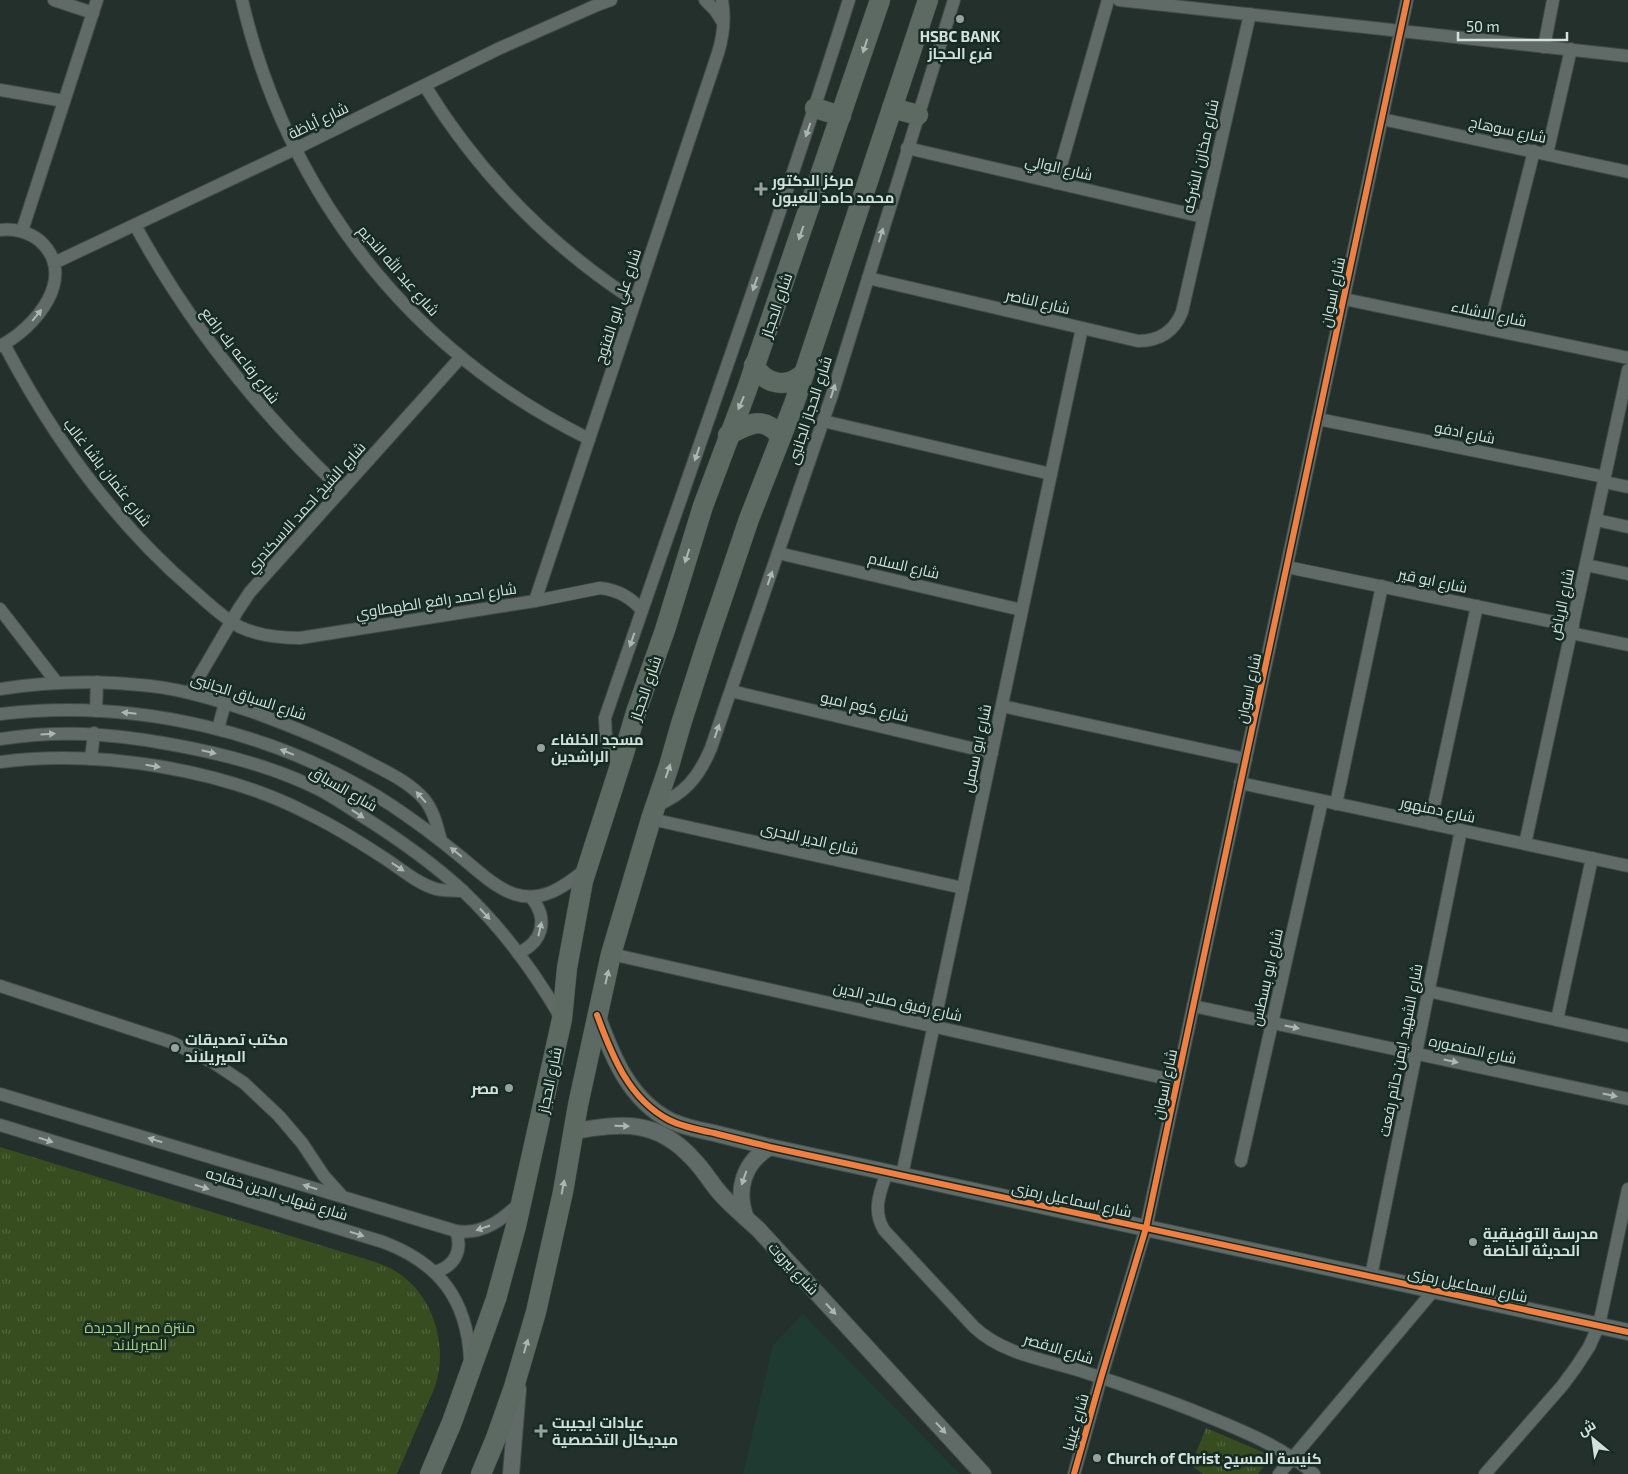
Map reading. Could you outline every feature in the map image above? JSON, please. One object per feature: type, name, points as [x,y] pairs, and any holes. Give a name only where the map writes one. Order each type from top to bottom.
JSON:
[{"type":"main road","name":"شارع الحجاز","points":[[430,1474],[452,1422],[496,1299],[522,1200],[562,1019],[567,968],[587,869],[636,712],[665,630],[703,506],[728,434],[746,392],[880,0]]},
{"type":"main road","points":[[481,1474],[519,1372],[536,1312],[563,1192],[597,1015],[612,954],[653,812],[670,766],[681,724],[707,643],[749,519],[794,404],[928,0]]},
{"type":"main road","points":[[815,108],[841,116]]},
{"type":"main road","points":[[892,108],[918,115]]},
{"type":"main road","points":[[754,365],[764,377],[777,383],[792,381],[804,373]]},
{"type":"main road","points":[[728,434],[747,424],[757,423],[772,428],[780,436]]},
{"type":"street","points":[[54,0],[93,13]]},
{"type":"street","points":[[22,231],[97,0]]},
{"type":"street","name":"شارع عبد الله النديم","points":[[242,0],[264,77],[278,113],[295,149],[331,212],[359,252],[407,308],[461,357],[523,402],[590,439]]},
{"type":"street","name":"شارع أباظة","points":[[54,263],[295,149],[498,49],[601,2],[611,0]]},
{"type":"street","points":[[706,0],[722,22]]},
{"type":"street","name":"شارع علي ابو الفتوح","points":[[535,601],[718,53],[722,37],[724,9],[722,0]]},
{"type":"street","points":[[619,771],[607,743],[605,718],[721,385],[815,108],[849,0]]},
{"type":"street","name":"شارع الحجاز الجانبى","points":[[653,812],[679,794],[690,783],[700,770],[711,748],[823,421],[954,0]]},
{"type":"street","points":[[1056,182],[1108,0]]},
{"type":"street","points":[[1119,0],[1208,5],[1250,14],[1628,56]]},
{"type":"street","name":"شارع اسوان","points":[[1101,1378],[1146,1228],[1407,0]]},
{"type":"street","points":[[1544,46],[1553,0]]},
{"type":"street","name":"شارع مخازن الشركه","points":[[1183,305],[1250,14]]},
{"type":"street","points":[[1547,154],[1570,50]]},
{"type":"street","points":[[425,86],[475,158],[518,206],[565,251],[635,301]]},
{"type":"street","points":[[0,90],[64,101]]},
{"type":"street","name":"شارع سوهاج","points":[[1382,119],[1628,172]]},
{"type":"street","name":"شارع الوالي","points":[[907,148],[1203,217]]},
{"type":"street","points":[[1489,329],[1534,151]]},
{"type":"street","name":"شارع رفاعه بك رافع","points":[[135,225],[174,292],[203,335],[230,370],[286,435],[342,490]]},
{"type":"street","points":[[0,230],[22,231],[31,235],[45,247],[54,263],[55,278],[50,296],[33,321],[19,334],[2,345]]},
{"type":"street","name":"شارع الناصر","points":[[868,278],[1138,341],[1152,340],[1165,334],[1175,325],[1182,312],[1183,305]]},
{"type":"street","name":"شارع الاشلاء","points":[[1344,299],[1628,358]]},
{"type":"street","name":"شارع ابو سمبل","points":[[894,1173],[934,1026],[1082,328]]},
{"type":"street","name":"شارع عثمان باشا غالب","points":[[2,345],[51,426],[106,501],[155,555],[231,622]]},
{"type":"street","name":"شارع الشيخ احمد الاسكندري","points":[[190,692],[250,592],[461,357]]},
{"type":"street","name":"شارع الرياض","points":[[1526,844],[1604,480],[1622,427],[1628,375]]},
{"type":"street","name":"شارع ادفو","points":[[1318,419],[1604,480],[1628,487]]},
{"type":"street","points":[[823,421],[1051,474]]},
{"type":"street","points":[[1596,520],[1628,527]]},
{"type":"street","name":"شارع السلام","points":[[778,552],[1022,610]]},
{"type":"street","points":[[1586,565],[1628,574]]},
{"type":"street","name":"شارع ابو قير","points":[[1287,567],[1478,606],[1628,645]]},
{"type":"street","points":[[1336,804],[1382,586]]},
{"type":"street","name":"شارع احمد رافع الطهطاوي","points":[[231,622],[259,634],[279,638],[300,638],[535,601],[600,588],[610,589],[628,597],[642,610]]},
{"type":"street","points":[[1430,824],[1478,606]]},
{"type":"street","points":[[0,609],[56,682]]},
{"type":"street","name":"شارع السباق الجانبى","points":[[0,689],[56,682],[138,684],[190,692],[226,703],[308,732],[402,781],[415,790],[432,811],[441,841]]},
{"type":"street","points":[[96,711],[97,682]]},
{"type":"street","name":"شارع كوم امبو","points":[[731,691],[992,753]]},
{"type":"street","points":[[218,729],[226,703]]},
{"type":"street","points":[[1002,706],[1246,759]]},
{"type":"street","name":"شارع السباق","points":[[0,714],[48,710],[96,711],[162,718],[218,729],[281,750],[342,776],[391,805],[498,886],[514,894],[531,898]]},
{"type":"street","name":"شارع السباق","points":[[0,739],[48,733],[94,733],[135,738],[202,750],[243,760],[301,781],[340,802],[400,840],[463,890],[506,937],[546,992],[562,1019]]},
{"type":"street","points":[[91,759],[94,733]]},
{"type":"street","points":[[1,763],[23,760],[91,759],[153,766],[239,784],[292,805],[324,821],[425,884],[436,889],[463,890]]},
{"type":"street","name":"شارع دمنهور","points":[[1240,783],[1628,866]]},
{"type":"street","name":"شارع ابو بسطس","points":[[1241,1161],[1322,800]]},
{"type":"street","name":"شارع الدير البحرى","points":[[653,812],[963,888]]},
{"type":"street","name":"شارع الشهيد ايمن حاتم رفعت","points":[[1371,1276],[1461,830]]},
{"type":"street","points":[[1557,1020],[1592,858]]},
{"type":"street","points":[[518,953],[526,950],[533,944],[541,929],[542,920],[540,912],[537,904],[531,898],[553,892],[587,869]]},
{"type":"street","name":"شارع رفيق صلاح الدين","points":[[612,954],[1177,1082]]},
{"type":"street","name":"شارع شهاب الدين خفاجه","points":[[0,986],[171,1042],[214,1063],[244,1084],[275,1111],[302,1143],[324,1176],[342,1196]]},
{"type":"street","points":[[1428,992],[1628,1036]]},
{"type":"street","name":"شارع المنصوره","points":[[1193,1006],[1628,1099]]},
{"type":"street","name":"شارع اسماعيل رمزى","points":[[597,1015],[611,1052],[626,1080],[640,1098],[656,1112],[670,1120],[695,1129],[770,1147],[1628,1332]]},
{"type":"street","name":"شارع شهاب الدين خفاجه","points":[[0,1094],[456,1231],[473,1232],[494,1224],[522,1200]]},
{"type":"street","name":"شارع شهاب الدين خفاجه","points":[[0,1125],[383,1242],[406,1252],[417,1258],[434,1272],[453,1296],[464,1319],[470,1347],[471,1370]]},
{"type":"street","name":"شارع بيروت","points":[[574,1132],[605,1126],[631,1126],[652,1130],[668,1136],[682,1146],[723,1196],[746,1218],[983,1474]]},
{"type":"street","points":[[746,1218],[741,1199],[742,1180],[751,1163],[759,1154],[770,1147]]},
{"type":"street","name":"شارع الاقصر","points":[[894,1173],[877,1207],[881,1225],[974,1327],[993,1342],[1008,1349],[1171,1402],[1227,1424],[1266,1441],[1293,1457],[1314,1474]]},
{"type":"street","points":[[1485,1474],[1570,1377],[1589,1347],[1599,1325],[1628,1189]]},
{"type":"street","points":[[434,1272],[446,1268],[455,1258],[459,1244],[456,1231]]},
{"type":"street","points":[[1278,1474],[1434,1290]]},
{"type":"street","points":[[511,1474],[519,1372]]},
{"type":"street","name":"شارع غينيا","points":[[1074,1474],[1101,1378]]},
{"type":"shaded area","points":[[803,1314],[960,1474],[743,1474],[773,1345]]},
{"type":"green space","name":"منتزة مصر الجديدة الميريلاند","points":[[0,1147],[372,1261],[394,1270],[409,1281],[428,1306],[438,1336],[440,1352],[436,1383],[397,1474],[0,1474]]},
{"type":"green space","points":[[1206,1428],[1272,1456],[1258,1474],[1203,1474],[1191,1465]]},
{"type":"cycle path","points":[[1074,1474],[1146,1228],[1407,0]]},
{"type":"cycle path","points":[[597,1015],[616,1061],[633,1088],[655,1111],[669,1120],[685,1126],[770,1147],[1628,1332]]},
{"type":"place","name":"HSBC BANK فرع الحجاز","points":[[960,19]]},
{"type":"place","name":"مركز الدكتور محمد حامد للعيون","points":[[761,189]]},
{"type":"place","name":"مسجد الخلفاء الراشدين","points":[[541,748]]},
{"type":"place","name":"مكتب تصديقات الميريلاند","points":[[175,1048]]},
{"type":"place","name":"مصر","points":[[509,1088]]},
{"type":"place","name":"مدرسة التوفيقية الحديثة الخاصة","points":[[1473,1242]]},
{"type":"place","name":"عيادات ايجيبت ميديكال التخصصية","points":[[541,1431]]},
{"type":"place","name":"Church of Christ كنيسة المسيح","points":[[1097,1458]]}]
